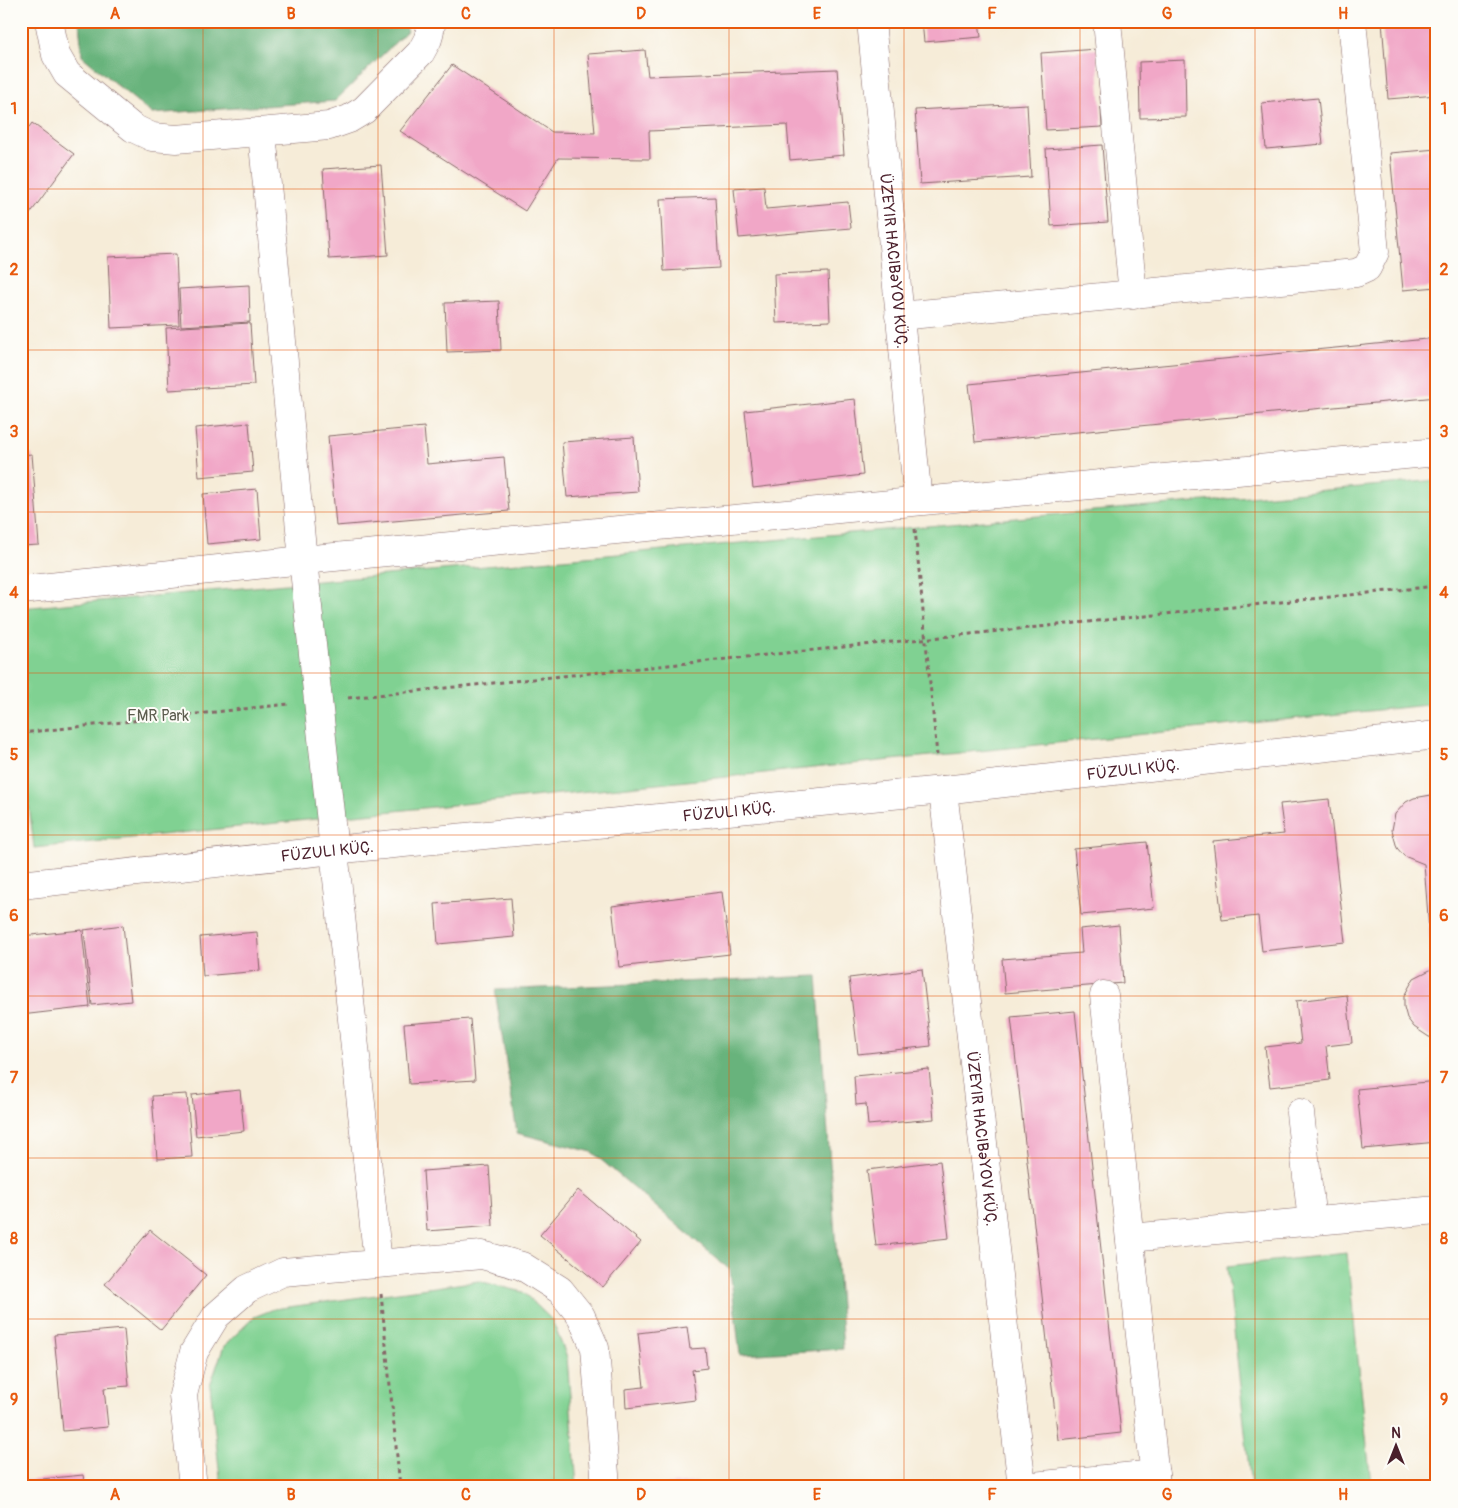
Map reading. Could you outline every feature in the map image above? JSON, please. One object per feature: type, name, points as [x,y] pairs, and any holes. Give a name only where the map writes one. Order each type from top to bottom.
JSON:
[{"type":"street","points":[[49,21],[56,55],[67,74],[133,128],[152,137],[176,139],[329,126],[349,119],[364,110],[421,52],[428,38],[432,21]]},
{"type":"street","points":[[871,21],[916,514]]},
{"type":"street","points":[[1108,21],[1133,295]]},
{"type":"street","points":[[899,316],[1356,273],[1367,268],[1376,252],[1352,21]]},
{"type":"street","points":[[262,133],[302,560],[378,1263]]},
{"type":"street","points":[[21,590],[302,560],[916,514],[1437,452]]},
{"type":"street","name":"FÜZULI KÜÇ.","points":[[21,885],[333,850],[944,790],[1437,735]]},
{"type":"street","points":[[944,790],[1022,1487],[1155,1480],[1104,995]]},
{"type":"street","points":[[1300,1113],[1312,1222]]},
{"type":"street","points":[[1130,1238],[1437,1210]]},
{"type":"street","points":[[193,1487],[183,1395],[194,1352],[216,1316],[247,1290],[283,1272],[482,1255],[522,1266],[560,1290],[581,1316],[594,1348],[606,1487]]},
{"type":"path","points":[[916,514],[938,755]]},
{"type":"path","points":[[346,698],[1437,586]]},
{"type":"path","points":[[21,733],[297,704]]},
{"type":"path","points":[[381,1294],[400,1487]]},
{"type":"green space","points":[[79,21],[406,21],[407,31],[335,101],[152,114],[82,56]]},
{"type":"green space","name":"FMR Park","points":[[1437,480],[1437,704],[34,848],[21,734],[21,608]]},
{"type":"green space","points":[[817,976],[843,1349],[740,1355],[730,1270],[592,1152],[517,1133],[495,990]]},
{"type":"green space","points":[[1347,1253],[1371,1484],[1350,1487],[1251,1487],[1227,1266]]},
{"type":"green space","points":[[479,1281],[523,1292],[552,1320],[567,1357],[577,1487],[221,1487],[210,1385],[224,1346],[254,1317],[274,1309]]},
{"type":"building","points":[[654,21],[694,21],[694,24],[655,27]]},
{"type":"building","points":[[922,21],[979,21],[981,37],[924,42]]},
{"type":"building","points":[[1382,21],[1432,21],[1437,95],[1388,99]]},
{"type":"building","points":[[1097,49],[1102,127],[1046,130],[1041,53]]},
{"type":"building","points":[[645,50],[648,76],[837,69],[844,155],[790,160],[787,125],[649,131],[650,159],[558,158],[525,211],[400,131],[452,65],[552,132],[595,133],[588,54]]},
{"type":"building","points":[[1185,60],[1186,117],[1140,118],[1139,62]]},
{"type":"building","points":[[1318,98],[1323,144],[1266,149],[1262,103]]},
{"type":"building","points":[[1027,104],[1031,177],[920,184],[915,110]]},
{"type":"building","points":[[32,123],[74,154],[21,226],[21,138]]},
{"type":"building","points":[[1102,145],[1108,222],[1051,226],[1046,149]]},
{"type":"building","points":[[1437,149],[1437,287],[1403,290],[1390,153]]},
{"type":"building","points":[[381,165],[388,255],[329,259],[323,169]]},
{"type":"building","points":[[764,187],[766,209],[848,202],[851,228],[739,238],[734,189]]},
{"type":"building","points":[[715,197],[719,268],[664,271],[660,199]]},
{"type":"building","points":[[176,254],[179,325],[111,328],[108,257]]},
{"type":"building","points":[[828,272],[830,321],[776,323],[774,274]]},
{"type":"building","points":[[249,285],[250,322],[181,326],[179,289]]},
{"type":"building","points":[[499,301],[501,350],[447,352],[445,303]]},
{"type":"building","points":[[250,323],[254,385],[169,390],[166,328]]},
{"type":"building","points":[[1437,338],[1437,397],[975,442],[969,384]]},
{"type":"building","points":[[855,399],[863,475],[753,488],[745,411]]},
{"type":"building","points":[[249,423],[253,472],[199,477],[195,428]]},
{"type":"building","points":[[424,427],[427,464],[504,457],[509,511],[336,526],[328,436]]},
{"type":"building","points":[[634,437],[638,492],[567,497],[562,442]]},
{"type":"building","points":[[32,454],[39,545],[21,546],[21,455]]},
{"type":"building","points":[[257,489],[261,539],[207,544],[203,494]]},
{"type":"building","points":[[1437,794],[1437,1038],[1429,1037],[1414,1027],[1407,1018],[1404,1007],[1404,996],[1414,978],[1432,969],[1424,864],[1404,856],[1397,848],[1392,830],[1395,814],[1406,802],[1414,798]]},
{"type":"building","points":[[1329,799],[1345,942],[1262,951],[1258,916],[1222,920],[1213,841],[1284,834],[1280,804]]},
{"type":"building","points":[[1147,842],[1154,908],[1081,915],[1074,849]]},
{"type":"building","points":[[722,892],[730,954],[619,967],[612,906]]},
{"type":"building","points":[[511,898],[514,937],[438,944],[435,904]]},
{"type":"building","points":[[123,925],[131,1001],[92,1005],[84,930]]},
{"type":"building","points":[[1119,925],[1123,983],[1005,993],[1002,959],[1082,953],[1080,929]]},
{"type":"building","points":[[82,930],[90,1007],[21,1015],[21,936]]},
{"type":"building","points":[[257,932],[260,971],[203,976],[200,937]]},
{"type":"building","points":[[922,969],[931,1046],[858,1054],[849,978]]},
{"type":"building","points":[[1347,995],[1352,1043],[1326,1046],[1330,1080],[1270,1087],[1265,1047],[1301,1043],[1296,1001]]},
{"type":"building","points":[[1075,1011],[1121,1433],[1058,1440],[1011,1017]]},
{"type":"building","points":[[470,1019],[475,1080],[409,1084],[404,1024]]},
{"type":"building","points":[[929,1069],[934,1119],[868,1125],[866,1104],[856,1105],[854,1076]]},
{"type":"building","points":[[1437,1081],[1437,1142],[1363,1149],[1357,1089]]},
{"type":"building","points":[[240,1090],[244,1131],[196,1136],[192,1095]]},
{"type":"building","points":[[187,1094],[192,1157],[157,1159],[152,1096]]},
{"type":"building","points":[[940,1161],[949,1238],[876,1246],[867,1170]]},
{"type":"building","points":[[489,1166],[493,1226],[427,1231],[423,1171]]},
{"type":"building","points":[[578,1190],[641,1242],[603,1287],[540,1235]]},
{"type":"building","points":[[150,1230],[206,1275],[161,1330],[105,1284]]},
{"type":"building","points":[[687,1327],[690,1349],[705,1348],[707,1368],[692,1370],[696,1400],[626,1408],[625,1389],[644,1387],[638,1333]]},
{"type":"building","points":[[124,1329],[129,1386],[104,1388],[108,1427],[63,1431],[54,1335]]},
{"type":"building","points":[[83,1475],[85,1487],[21,1487],[21,1481]]},
{"type":"building","points":[[697,1482],[697,1487],[657,1487],[657,1485]]}]
